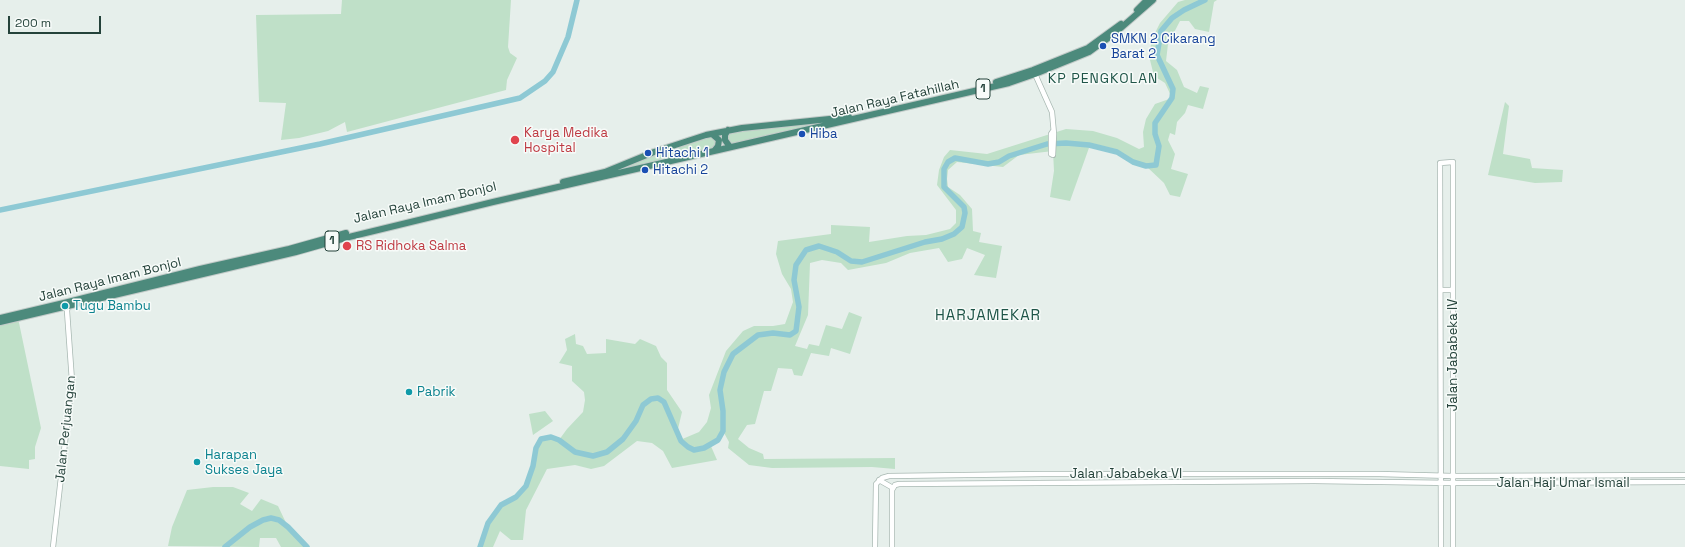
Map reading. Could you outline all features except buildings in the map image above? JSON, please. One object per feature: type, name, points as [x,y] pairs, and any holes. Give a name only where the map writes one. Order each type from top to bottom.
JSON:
[{"type":"highway","name":"Jalan Raya Fatahillah","points":[[712,134],[748,127],[843,118],[913,104],[1007,79],[1088,48],[1127,19],[1146,0]]},
{"type":"highway","name":"Jalan Raya Fatahillah","points":[[714,151],[1009,83],[1079,57],[1097,47],[1128,23],[1153,0]]},
{"type":"highway","points":[[728,130],[725,135],[725,140],[730,147]]},
{"type":"highway","points":[[712,134],[718,140],[718,146],[714,151]]},
{"type":"highway","name":"Jalan Raya Imam Bonjol","points":[[496,200],[602,173],[687,140],[712,134]]},
{"type":"highway","name":"Jalan Raya Imam Bonjol","points":[[0,322],[66,306],[161,278],[289,249],[328,238],[714,151]]},
{"type":"highway","name":"Jalan Raya Imam Bonjol","points":[[0,318],[66,306]]},
{"type":"street","points":[[1035,74],[1052,109],[1053,154]]},
{"type":"street","name":"Jalan Jababeka IV","points":[[1441,290],[1440,163],[1453,162],[1453,547]]},
{"type":"street","points":[[1441,547],[1441,290],[1453,290]]},
{"type":"street","name":"Jalan Perjuangan","points":[[53,547],[72,381],[66,306]]},
{"type":"street","name":"Jalan Jababeka VI","points":[[879,480],[885,477],[894,476],[1042,474],[1442,476]]},
{"type":"street","name":"Jalan Haji Umar Ismail","points":[[1442,476],[1685,475]]},
{"type":"street","points":[[875,547],[876,486],[879,480],[893,488],[892,547]]},
{"type":"street","name":"Jalan Jababeka VI","points":[[893,488],[899,484],[954,483],[1307,481],[1442,483]]},
{"type":"street","name":"Jalan Haji Umar Ismail","points":[[1442,483],[1685,482]]},
{"type":"green space","points":[[342,0],[511,0],[508,47],[510,53],[517,58],[507,80],[506,90],[347,132],[345,122],[328,131],[299,138],[281,140],[286,103],[259,102],[256,15],[341,14]]},
{"type":"green space","points":[[1185,0],[1217,0],[1214,2],[1209,32],[1195,29],[1189,21],[1180,21],[1168,44],[1166,61],[1177,70],[1184,87],[1197,93],[1200,86],[1209,88],[1203,109],[1188,105],[1185,113],[1177,122],[1175,135],[1170,133],[1168,140],[1175,154],[1171,169],[1188,174],[1180,197],[1170,195],[1164,183],[1146,166],[1117,152],[1090,145],[1070,201],[1050,197],[1054,171],[1053,151],[1019,155],[1003,167],[957,162],[948,170],[948,187],[960,195],[972,209],[973,231],[981,233],[979,242],[1002,246],[996,278],[974,275],[985,255],[967,248],[962,259],[948,262],[939,248],[910,253],[886,263],[848,270],[841,263],[822,260],[810,263],[808,315],[795,346],[807,349],[809,344],[819,346],[826,325],[842,329],[849,312],[862,317],[850,354],[831,348],[829,356],[811,353],[802,376],[794,375],[792,369],[778,368],[771,391],[764,391],[755,424],[747,425],[738,439],[749,448],[763,454],[764,459],[895,458],[895,469],[872,467],[772,468],[749,465],[728,448],[729,442],[723,431],[718,440],[710,444],[717,460],[672,468],[663,451],[652,443],[637,441],[604,466],[591,469],[575,465],[547,469],[526,510],[523,540],[511,540],[500,531],[493,547],[480,547],[488,523],[501,505],[516,497],[526,486],[533,466],[536,448],[541,439],[551,437],[559,440],[583,412],[585,400],[584,392],[572,381],[572,366],[559,363],[567,350],[565,339],[575,334],[576,344],[583,346],[587,354],[606,353],[606,339],[635,344],[640,339],[656,346],[661,357],[667,363],[667,390],[682,412],[677,433],[680,440],[699,432],[707,422],[711,408],[709,395],[726,351],[743,331],[754,326],[773,326],[785,324],[793,302],[791,289],[782,274],[776,254],[778,241],[831,234],[831,225],[870,227],[869,242],[907,236],[926,235],[950,229],[956,223],[956,210],[937,185],[939,170],[944,157],[950,150],[987,154],[1066,129],[1093,131],[1117,138],[1139,149],[1144,147],[1143,132],[1146,119],[1155,104],[1172,98],[1165,83],[1154,76],[1149,56],[1152,39],[1160,23],[1178,2]]},
{"type":"green space","points":[[912,102],[913,105],[730,147],[725,138],[726,132],[850,117]]},
{"type":"green space","points":[[1505,102],[1509,106],[1503,154],[1530,159],[1532,168],[1563,170],[1562,182],[1535,183],[1488,175]]},
{"type":"green space","points":[[706,135],[717,137],[717,149],[496,201],[496,198],[574,180]]},
{"type":"green space","points":[[18,318],[41,428],[35,447],[35,459],[29,460],[29,469],[0,466],[0,322]]},
{"type":"green space","points":[[545,411],[553,421],[533,435],[529,414]]},
{"type":"green space","points":[[213,487],[233,487],[249,493],[240,504],[252,511],[261,499],[278,506],[288,527],[307,547],[281,547],[276,538],[260,538],[259,547],[168,546],[172,527],[187,490]]},
{"type":"waterway","points":[[0,210],[320,144],[520,98],[545,81],[553,72],[568,37],[577,0]]},
{"type":"waterway","points":[[480,547],[488,523],[501,505],[516,497],[526,486],[533,466],[536,448],[541,439],[551,437],[559,440],[575,452],[593,456],[607,452],[623,439],[636,421],[643,405],[651,399],[658,398],[664,402],[681,441],[688,447],[694,450],[704,448],[718,440],[723,431],[723,411],[720,390],[724,372],[733,354],[758,335],[773,333],[790,335],[796,331],[799,307],[794,280],[796,265],[806,250],[819,246],[837,252],[851,261],[862,262],[925,242],[942,239],[954,234],[962,227],[965,213],[964,207],[944,187],[944,169],[948,162],[955,158],[988,164],[999,162],[1009,156],[1047,144],[1066,143],[1089,145],[1117,152],[1133,162],[1146,166],[1156,165],[1159,146],[1155,134],[1155,123],[1172,98],[1173,89],[1157,55],[1161,31],[1172,18],[1184,10],[1205,0]]},
{"type":"waterway","points":[[225,547],[250,527],[263,520],[271,518],[279,520],[288,527],[307,547]]},
{"type":"place","name":"SMKN 2 Cikarang Barat 2","points":[[1103,46]]},
{"type":"place","name":"Hiba","points":[[802,134]]},
{"type":"place","name":"Karya Medika Hospital","points":[[515,140]]},
{"type":"place","name":"Hitachi 1","points":[[648,153]]},
{"type":"place","name":"Hitachi 2","points":[[645,170]]},
{"type":"place","name":"RS Ridhoka Salma","points":[[347,246]]},
{"type":"place","name":"Tugu Bambu","points":[[65,306]]},
{"type":"place","name":"Pabrik","points":[[409,392]]},
{"type":"place","name":"Harapan Sukses Jaya","points":[[197,462]]},
{"type":"district","name":"KP PENGKOLAN","points":[[1103,79]]},
{"type":"district","name":"HARJAMEKAR","points":[[988,316]]}]
